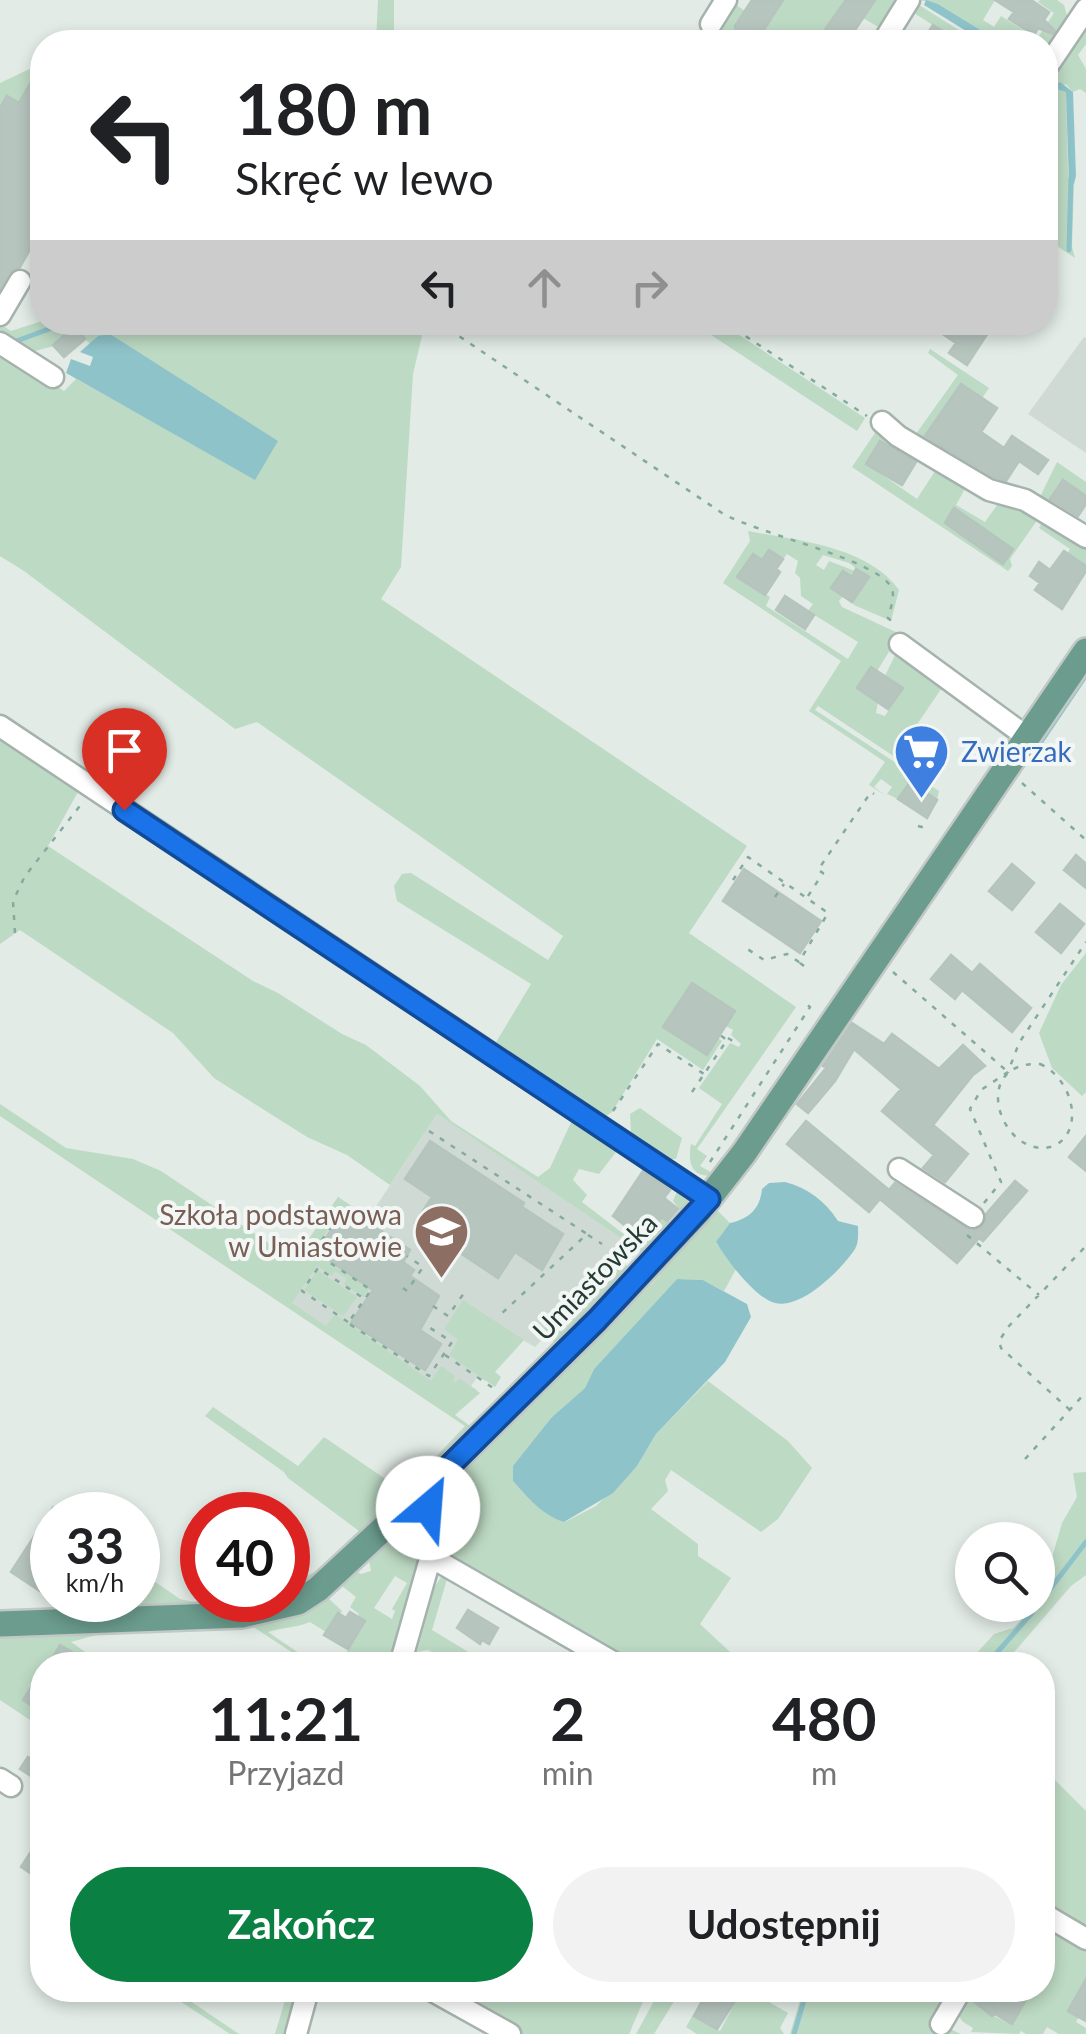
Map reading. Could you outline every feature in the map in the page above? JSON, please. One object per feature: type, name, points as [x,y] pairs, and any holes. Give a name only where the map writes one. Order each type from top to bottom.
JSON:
[{"type":"main road","name":"Umiastowska","points":[[0,1624],[242,1615],[298,1602],[340,1572],[597,1320],[709,1199],[1086,651]]},
{"type":"street","points":[[711,24],[726,0]]},
{"type":"street","points":[[890,30],[909,0]]},
{"type":"street","points":[[1058,50],[1086,7],[1078,0]]},
{"type":"street","points":[[0,315],[20,281]]},
{"type":"street","points":[[0,343],[53,377]]},
{"type":"street","points":[[882,422],[898,436],[989,490],[1025,500],[1086,537]]},
{"type":"street","points":[[902,638],[1028,737]]},
{"type":"street","points":[[0,726],[709,1199]]},
{"type":"street","points":[[899,1169],[973,1217]]},
{"type":"street","points":[[404,1652],[430,1559],[431,1528],[425,1490]]},
{"type":"street","points":[[430,1559],[595,1652]]},
{"type":"street","points":[[1055,1921],[1086,1939]]},
{"type":"street","points":[[296,2034],[305,2002]]},
{"type":"street","points":[[453,2002],[510,2034]]},
{"type":"street","points":[[942,2024],[954,2002]]},
{"type":"path","points":[[457,335],[734,520],[824,549],[890,584],[894,593],[888,618],[902,638]]},
{"type":"path","points":[[744,335],[868,417],[882,422]]},
{"type":"path","points":[[1006,769],[1086,840]]},
{"type":"path","points":[[14,933],[12,901],[25,876],[93,788]]},
{"type":"path","points":[[807,897],[823,873],[818,870],[871,792],[874,794]]},
{"type":"path","points":[[918,826],[929,828]]},
{"type":"path","points":[[733,880],[748,858],[825,909]]},
{"type":"path","points":[[775,897],[785,883]]},
{"type":"path","points":[[798,962],[826,918],[825,909],[830,902]]},
{"type":"path","points":[[1039,1295],[967,1235],[966,1226],[1001,1182],[970,1109],[981,1090],[1008,1072],[1018,1065],[1040,1064],[1055,1070],[1066,1081],[1077,1103],[1074,1130],[1064,1141],[1040,1148],[1017,1138],[1000,1118],[999,1088],[1008,1072],[1019,1043],[1086,942]]},
{"type":"path","points":[[743,946],[764,960],[787,954],[808,970]]},
{"type":"path","points":[[876,958],[1008,1072]]},
{"type":"path","points":[[710,1160],[810,1007],[806,1004],[809,1000]]},
{"type":"path","points":[[720,1035],[739,1045]]},
{"type":"path","points":[[692,1092],[727,1040]]},
{"type":"path","points":[[613,1110],[658,1044],[704,1074]]},
{"type":"path","points":[[429,1131],[602,1244]]},
{"type":"path","points":[[349,1322],[371,1290],[314,1252],[340,1214],[360,1227],[367,1217]]},
{"type":"path","points":[[499,1316],[587,1234]]},
{"type":"path","points":[[1070,1410],[1001,1348],[999,1341],[1086,1246]]},
{"type":"path","points":[[402,1288],[408,1291],[413,1277],[423,1267],[408,1257],[414,1250]]},
{"type":"path","points":[[364,1299],[318,1268],[302,1290],[430,1376],[452,1342],[424,1324]]},
{"type":"path","points":[[433,1306],[448,1316],[464,1293]]},
{"type":"path","points":[[434,1354],[498,1391],[496,1395]]},
{"type":"path","points":[[1025,1459],[1086,1392]]},
{"type":"shaded area","points":[[1086,338],[1086,453],[1028,414]]},
{"type":"shaded area","name":"Szkoła podstawowa w Umiastowie","points":[[437,1114],[630,1243],[535,1347],[521,1339],[485,1381],[478,1376],[471,1386],[477,1390],[452,1415],[275,1297],[338,1197],[369,1217]]},
{"type":"green space","points":[[378,0],[394,0],[394,30],[377,30]]},
{"type":"green space","points":[[768,0],[846,0],[854,30],[764,30],[779,7]]},
{"type":"green space","points":[[875,0],[896,0],[880,28],[863,18]]},
{"type":"green space","points":[[920,0],[995,0],[983,20],[994,27],[1001,16],[1023,30],[980,30],[938,4]]},
{"type":"green space","points":[[1057,0],[1064,5],[1067,16],[1058,30],[1043,30],[1054,13],[1038,2]]},
{"type":"green space","points":[[735,4],[745,11],[754,30],[718,28]]},
{"type":"green space","points":[[919,5],[959,30],[941,30],[914,13]]},
{"type":"green space","points":[[1086,26],[1086,44],[1078,55],[1086,69],[1086,93],[1080,89],[1073,92],[1066,84],[1058,88],[1058,67]]},
{"type":"green space","points":[[30,69],[30,84],[19,103],[7,96],[0,108],[0,83]]},
{"type":"green space","points":[[1058,89],[1066,91],[1069,183],[1074,182],[1075,258],[1058,247]]},
{"type":"green space","points":[[0,324],[11,331],[30,325],[30,335],[66,335],[54,346],[27,353],[0,333]]},
{"type":"green space","points":[[82,335],[422,335],[413,374],[401,567],[381,599],[747,846],[689,933],[796,1007],[697,1149],[707,1156],[700,1166],[716,1175],[702,1175],[693,1169],[690,1152],[691,1144],[695,1146],[722,1104],[699,1088],[730,1043],[739,1047],[741,1044],[726,1026],[735,1011],[664,1027],[707,1055],[718,1038],[722,1041],[703,1070],[657,1039],[606,1116],[492,1049],[531,984],[397,901],[394,886],[402,874],[411,873],[548,960],[563,936],[257,722],[235,729],[0,556],[0,350],[64,391],[76,379],[255,479],[98,336],[90,344]]},
{"type":"green space","points":[[711,335],[739,335],[865,418],[857,431]]},
{"type":"green space","points":[[930,349],[989,388],[945,453],[935,452],[975,394],[960,384],[920,442],[913,438],[958,375],[928,353]]},
{"type":"green space","points":[[881,424],[895,445],[892,449],[879,442],[867,464],[917,499],[939,465],[967,485],[956,505],[985,522],[1000,501],[1016,505],[1038,519],[1010,559],[1012,566],[1008,571],[852,467]]},
{"type":"green space","points":[[1057,462],[1086,482],[1086,496],[1063,481],[1045,507],[1040,497]]},
{"type":"green space","points":[[1043,521],[1086,543],[1086,566],[1068,553],[1070,549],[1039,528]]},
{"type":"green space","points":[[748,531],[830,548],[869,564],[899,590],[891,621],[854,605],[852,602],[868,578],[849,563],[823,555],[816,565],[824,570],[829,561],[855,571],[852,576],[843,571],[831,588],[843,596],[839,601],[842,607],[900,634],[877,671],[871,668],[857,689],[878,702],[876,713],[885,716],[902,688],[885,676],[898,649],[912,643],[954,670],[895,757],[818,706],[815,710],[939,791],[937,800],[910,783],[898,799],[887,794],[892,787],[881,779],[874,787],[886,796],[869,785],[885,762],[809,711],[841,661],[723,583],[750,541]],"holes":[[[769,550],[783,559],[787,554],[798,561],[795,573],[800,578],[801,596],[813,604],[808,611],[858,642],[848,659],[766,606],[770,597],[738,577],[753,554],[763,560]]]},
{"type":"green space","points":[[0,736],[79,790],[48,846],[253,981],[366,1045],[420,1086],[451,1121],[538,1177],[550,1168],[573,1118],[620,1147],[599,1174],[579,1169],[573,1180],[587,1195],[582,1202],[638,1245],[654,1227],[659,1214],[671,1224],[681,1211],[673,1201],[679,1187],[693,1203],[645,1254],[627,1248],[629,1243],[437,1114],[390,1185],[347,1155],[307,1137],[214,1078],[173,1033],[20,930],[0,944]]},
{"type":"green space","points":[[1086,953],[1086,1092],[1082,1096],[1052,1068],[1039,1033],[1061,985]]},
{"type":"green space","points":[[0,1104],[66,1148],[133,1159],[161,1171],[294,1260],[338,1197],[365,1216],[362,1222],[341,1209],[313,1252],[369,1289],[363,1297],[344,1284],[347,1279],[335,1271],[332,1276],[317,1266],[292,1303],[326,1326],[335,1314],[431,1381],[441,1366],[455,1376],[455,1383],[459,1378],[480,1393],[455,1415],[473,1428],[310,1584],[310,1574],[359,1531],[205,1416],[213,1407],[298,1466],[324,1437],[403,1491],[465,1426],[0,1116]]},
{"type":"green space","points":[[640,1108],[682,1138],[676,1159],[631,1132],[630,1114]]},
{"type":"green space","points":[[715,1208],[730,1223],[716,1243],[736,1269],[724,1291],[703,1280],[677,1279],[594,1369],[585,1388],[552,1417],[513,1481],[542,1510],[565,1522],[596,1506],[637,1466],[656,1434],[708,1381],[788,1441],[812,1468],[778,1519],[761,1532],[671,1470],[665,1480],[668,1491],[651,1509],[698,1544],[698,1556],[731,1578],[700,1624],[730,1652],[606,1652],[445,1557],[441,1509],[448,1483],[653,1283]]},
{"type":"green space","points":[[613,1254],[629,1268],[583,1318],[580,1316],[557,1343],[538,1334],[611,1262]]},
{"type":"green space","points":[[317,1270],[357,1297],[343,1316],[304,1290]]},
{"type":"green space","points":[[463,1300],[524,1340],[495,1372],[501,1377],[495,1387],[449,1355],[458,1340],[444,1329]]},
{"type":"green space","points":[[1086,1472],[1086,1575],[1055,1605],[1055,1547],[1062,1523],[1077,1497],[1073,1473]]},
{"type":"green space","points":[[412,1521],[419,1531],[419,1567],[396,1652],[347,1652],[361,1628],[354,1623],[359,1614],[350,1607],[356,1597],[342,1586],[329,1599],[342,1611],[326,1632],[310,1622],[310,1593],[354,1570],[361,1574],[371,1571],[368,1556],[402,1524]],"holes":[[[395,1576],[407,1583],[392,1609],[392,1619],[374,1608]]]},
{"type":"green space","points":[[451,1574],[577,1652],[447,1579],[432,1630],[468,1652],[417,1652],[435,1586],[442,1576]]},
{"type":"green space","points":[[160,1585],[180,1599],[180,1603],[160,1605]]},
{"type":"green space","points":[[254,1622],[310,1622],[268,1632],[297,1652],[255,1628]]},
{"type":"green space","points":[[1019,1622],[1040,1622],[1014,1652],[978,1652],[994,1634]]},
{"type":"green space","points":[[142,1627],[71,1642],[85,1652],[72,1652],[60,1645],[56,1652],[30,1652],[30,1690],[23,1700],[30,1705],[30,1720],[0,1700],[0,1633]]},
{"type":"green space","points":[[1055,1780],[1086,1811],[1086,1934],[1055,1915]]},
{"type":"green space","points":[[1055,1925],[1086,1943],[1086,1979],[1069,2011],[1079,2017],[1076,2022],[1086,2028],[1086,2034],[1059,2034],[1047,2027],[1043,2034],[971,2032],[973,2028],[955,2011],[965,2002],[986,2002],[987,2013],[1011,2024],[1025,2002],[1055,2002]]},
{"type":"green space","points":[[181,2002],[192,2002],[239,2034],[230,2034]]},
{"type":"green space","points":[[284,2002],[293,2002],[295,2009],[288,2034],[275,2034]]},
{"type":"green space","points":[[460,2002],[643,2002],[629,2034],[517,2034]]},
{"type":"green space","points":[[653,2002],[674,2002],[654,2034],[636,2034]]},
{"type":"green space","points":[[700,2002],[694,2016],[720,2031],[736,2002],[769,2002],[788,2013],[780,2028],[784,2034],[697,2034],[686,2027]]},
{"type":"green space","points":[[799,2002],[950,2002],[940,2024],[961,2034],[790,2034]]},
{"type":"water","points":[[926,0],[938,4],[980,30],[965,30],[924,5]]},
{"type":"water","points":[[1058,84],[1073,92],[1074,184],[1069,183],[1066,92],[1058,89]]},
{"type":"water","points":[[112,335],[278,441],[255,480],[66,373],[71,359],[90,366],[93,357],[80,352],[98,336]]},
{"type":"water","points":[[785,1182],[815,1196],[838,1221],[858,1226],[858,1235],[855,1249],[831,1277],[808,1294],[785,1304],[767,1300],[750,1286],[716,1242],[730,1223],[752,1212],[762,1189],[769,1183]]},
{"type":"water","points":[[677,1279],[703,1280],[747,1304],[751,1317],[725,1362],[656,1434],[637,1466],[613,1493],[564,1522],[556,1519],[513,1481],[513,1466],[552,1417],[585,1388],[594,1369]]},
{"type":"building","points":[[752,0],[783,0],[764,30],[736,30]]},
{"type":"building","points":[[846,0],[875,0],[855,30],[825,30]]},
{"type":"building","points":[[995,0],[1031,0],[1049,12],[1044,20],[1054,30],[1026,30],[1009,19],[1014,12]]},
{"type":"building","points":[[30,84],[30,249],[0,288],[0,108],[7,96],[19,103]]},
{"type":"building","points":[[65,335],[82,335],[85,339],[64,357],[53,345]]},
{"type":"building","points":[[944,335],[987,335],[967,365],[949,353],[956,343]]},
{"type":"building","points":[[961,384],[997,408],[981,432],[1004,448],[1012,436],[1048,460],[1038,474],[1019,461],[1006,481],[994,477],[925,436]]},
{"type":"building","points":[[880,441],[916,462],[902,485],[866,464]]},
{"type":"building","points":[[1063,480],[1086,496],[1078,516],[1050,499]]},
{"type":"building","points":[[954,508],[1013,549],[1003,564],[945,523]]},
{"type":"building","points":[[769,550],[783,559],[776,569],[780,572],[765,595],[737,577],[753,554],[762,560]]},
{"type":"building","points":[[1064,551],[1086,566],[1086,571],[1062,609],[1035,590],[1040,583],[1030,576],[1039,562],[1050,570]]},
{"type":"building","points":[[856,569],[869,577],[852,602],[831,588],[843,571],[852,577]]},
{"type":"building","points":[[785,596],[814,615],[805,629],[776,610]]},
{"type":"building","points":[[871,667],[903,688],[888,709],[857,688]]},
{"type":"building","points":[[910,782],[937,800],[927,818],[898,799]]},
{"type":"building","points":[[1076,855],[1086,864],[1086,888],[1064,870]]},
{"type":"building","points":[[1012,864],[1034,883],[1012,910],[989,891]]},
{"type":"building","points":[[744,869],[821,921],[800,953],[723,901]]},
{"type":"building","points":[[1060,904],[1084,924],[1061,953],[1036,932]]},
{"type":"building","points":[[951,955],[972,973],[980,964],[1031,1008],[1012,1032],[962,990],[955,999],[931,979]]},
{"type":"building","points":[[692,983],[735,1011],[707,1055],[663,1027]]},
{"type":"building","points":[[852,1023],[884,1044],[892,1034],[939,1069],[963,1045],[985,1066],[973,1075],[933,1125],[968,1154],[945,1182],[923,1168],[934,1155],[882,1111],[901,1089],[854,1049],[835,1081],[808,1113],[797,1104],[826,1068],[823,1066]]},
{"type":"building","points":[[806,1121],[889,1190],[895,1183],[971,1231],[984,1225],[986,1214],[1015,1181],[1027,1191],[983,1241],[979,1238],[957,1263],[880,1199],[869,1212],[787,1144]]},
{"type":"building","points":[[1086,1136],[1086,1171],[1069,1157]]},
{"type":"building","points":[[430,1141],[524,1203],[522,1207],[563,1234],[542,1270],[515,1252],[498,1278],[415,1223],[432,1197],[405,1179]]},
{"type":"building","points":[[643,1171],[670,1190],[664,1198],[678,1209],[667,1221],[662,1217],[643,1240],[613,1216]]},
{"type":"building","name":"Szkoła podstawowa w Umiastowie","points":[[340,1217],[361,1231],[367,1222],[410,1250],[403,1262],[414,1270],[410,1276],[439,1296],[420,1330],[441,1344],[425,1370],[351,1323],[373,1290],[317,1252]]},
{"type":"building","points":[[30,1543],[30,1585],[11,1572]]},
{"type":"building","points":[[468,1610],[498,1628],[489,1644],[482,1640],[480,1644],[457,1628]]},
{"type":"building","points":[[350,1612],[365,1621],[348,1649],[324,1635],[338,1613],[346,1618]]},
{"type":"building","points":[[28,1757],[30,1758],[30,1775],[20,1769]]},
{"type":"building","points":[[30,1853],[30,1873],[21,1867]]},
{"type":"building","points":[[1086,1979],[1086,2021],[1068,2011]]},
{"type":"building","points":[[702,2002],[734,2002],[717,2029],[694,2016]]},
{"type":"building","points":[[1025,2002],[1012,2024],[992,2016],[976,2003]]},
{"type":"waterway","points":[[1069,250],[1071,178]]},
{"type":"waterway","points":[[11,343],[33,335]]},
{"type":"waterway","points":[[1036,749],[1086,675]]},
{"type":"waterway","points":[[997,1652],[1086,1542]]},
{"type":"waterway","points":[[794,2034],[803,2002]]},
{"type":"place","name":"Zwierzak","points":[[922,801]]},
{"type":"place","name":"Szkoła podstawowa w Umiastowie","points":[[441,1280]]},
{"type":"route","points":[[124,810],[709,1199],[597,1320],[425,1490],[428,1508]]}]
